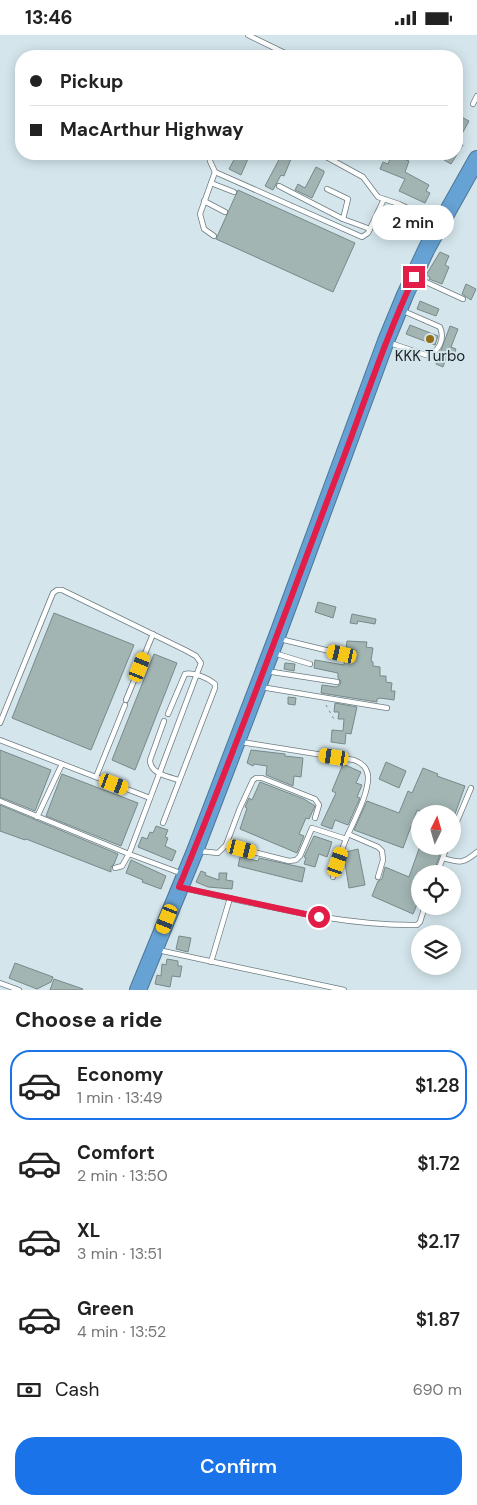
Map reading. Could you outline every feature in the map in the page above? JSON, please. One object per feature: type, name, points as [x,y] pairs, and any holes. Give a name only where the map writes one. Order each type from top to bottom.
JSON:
[{"type":"highway","points":[[138,990],[237,742],[399,309],[441,223],[470,176],[477,159]]},
{"type":"lane","points":[[248,35],[279,50]]},
{"type":"lane","points":[[473,104],[477,96]]},
{"type":"lane","points":[[210,160],[216,172],[354,235],[365,236],[384,199]]},
{"type":"lane","points":[[332,160],[363,177],[374,195],[441,223]]},
{"type":"lane","points":[[214,236],[204,229],[201,224],[200,214],[216,172]]},
{"type":"lane","points":[[211,183],[234,192]]},
{"type":"lane","points":[[280,186],[343,219],[370,229]]},
{"type":"lane","points":[[327,189],[348,199],[343,219]]},
{"type":"lane","points":[[204,201],[225,212]]},
{"type":"lane","points":[[414,277],[463,299]]},
{"type":"lane","points":[[386,341],[426,355],[437,350],[441,341],[442,333],[440,327],[399,309]]},
{"type":"lane","points":[[0,723],[53,593],[57,590],[62,590],[196,656],[201,663],[197,675],[129,854],[122,866],[115,867]]},
{"type":"lane","points":[[96,777],[153,634]]},
{"type":"lane","points":[[273,645],[342,654]]},
{"type":"lane","points":[[273,645],[310,664]]},
{"type":"lane","points":[[264,671],[336,682]]},
{"type":"lane","points":[[163,823],[215,688],[213,682],[190,673],[185,674],[168,714]]},
{"type":"lane","points":[[258,686],[388,708]]},
{"type":"lane","points":[[164,721],[150,761],[152,769],[179,781]]},
{"type":"lane","points":[[0,740],[150,798]]},
{"type":"lane","points":[[237,742],[361,762],[366,768],[368,783],[333,877]]},
{"type":"lane","points":[[37,817],[62,764]]},
{"type":"lane","points":[[195,851],[218,853],[226,845],[240,807],[253,780],[256,778],[262,778],[315,799],[318,805],[312,828],[300,856],[296,860],[289,861],[226,845]]},
{"type":"lane","points":[[461,812],[471,788]]},
{"type":"lane","points":[[0,801],[129,854],[182,881],[230,898],[319,917],[384,925],[417,925],[423,915]]},
{"type":"lane","points":[[312,828],[378,847],[382,851],[383,859],[378,877]]},
{"type":"lane","points":[[442,859],[462,863],[477,852]]},
{"type":"lane","points":[[440,865],[444,855]]},
{"type":"lane","points":[[211,962],[230,898]]},
{"type":"lane","points":[[154,950],[344,990]]},
{"type":"lane","points":[[0,983],[19,990]]},
{"type":"path","points":[[320,697],[335,721]]},
{"type":"building","points":[[463,118],[469,121],[463,132]]},
{"type":"building","points":[[234,160],[247,160],[241,175],[229,169]]},
{"type":"building","points":[[279,160],[291,160],[284,176],[281,175],[273,190],[265,186]]},
{"type":"building","points":[[390,160],[409,161],[405,172],[429,185],[426,191],[430,193],[425,203],[399,191],[405,179],[380,169],[383,162],[388,164]]},
{"type":"building","points":[[444,160],[454,160],[451,164]]},
{"type":"building","points":[[316,167],[324,171],[324,173],[312,198],[295,190],[298,184],[305,188]]},
{"type":"building","points":[[238,190],[355,243],[333,292],[216,239]]},
{"type":"building","points":[[403,211],[410,214],[407,220],[400,217]]},
{"type":"building","points":[[440,252],[449,256],[445,265],[449,267],[442,284],[429,279],[430,277],[426,275]]},
{"type":"building","points":[[466,284],[476,289],[471,300],[462,294]]},
{"type":"building","points":[[420,301],[439,309],[436,316],[417,309]]},
{"type":"building","points":[[410,325],[438,336],[435,345],[406,334]]},
{"type":"building","points":[[450,326],[458,329],[451,347],[456,349],[452,360],[446,358],[443,367],[436,364]]},
{"type":"building","points":[[318,602],[336,607],[333,618],[315,612]]},
{"type":"building","points":[[54,613],[134,645],[91,750],[12,718]]},
{"type":"building","points":[[352,614],[376,619],[375,624],[358,621],[357,624],[350,623]]},
{"type":"building","points":[[347,641],[367,642],[366,647],[373,648],[371,661],[373,666],[380,667],[380,676],[386,676],[386,682],[392,683],[391,691],[395,691],[394,700],[380,698],[377,699],[377,702],[321,693],[322,685],[336,687],[340,685],[341,681],[338,678],[338,673],[314,668],[315,660],[344,665]]},
{"type":"building","points":[[154,654],[177,663],[135,770],[112,760]]},
{"type":"building","points":[[285,663],[295,664],[294,671],[284,669]]},
{"type":"building","points":[[288,697],[296,698],[295,705],[288,704]]},
{"type":"building","points":[[335,703],[357,707],[351,734],[346,733],[345,744],[331,742],[332,730],[343,731],[344,719],[338,719],[339,712],[334,712]]},
{"type":"building","points":[[0,750],[51,770],[35,811],[0,797]]},
{"type":"building","points":[[251,750],[303,758],[301,777],[294,776],[293,786],[266,775],[267,766],[254,764],[253,766],[247,763]]},
{"type":"building","points":[[386,762],[406,771],[399,788],[379,779]]},
{"type":"building","points":[[343,764],[361,772],[356,783],[362,785],[357,797],[360,798],[348,825],[335,820],[332,829],[321,825],[336,793],[332,791]]},
{"type":"building","points":[[423,768],[438,774],[437,776],[465,786],[458,805],[411,805],[411,826],[403,848],[354,830],[367,801],[399,813],[408,791],[412,793]]},
{"type":"building","points":[[62,774],[138,803],[121,846],[46,816]]},
{"type":"building","points":[[260,782],[304,799],[315,806],[309,819],[306,818],[299,834],[304,836],[297,853],[240,829],[247,808],[245,807],[249,798],[252,800]]},
{"type":"building","points":[[0,805],[118,854],[111,867],[111,872],[26,839],[0,831]]},
{"type":"building","points":[[156,826],[168,830],[165,837],[168,838],[165,846],[176,851],[172,861],[138,847],[142,837],[147,839],[150,832],[153,833]]},
{"type":"building","points":[[314,836],[332,842],[327,857],[319,854],[315,867],[304,864],[306,858],[304,857]]},
{"type":"building","points":[[358,849],[365,885],[349,888],[344,857],[346,852]]},
{"type":"building","points":[[417,855],[440,855],[436,865],[413,865]]},
{"type":"building","points":[[240,857],[258,861],[259,858],[305,868],[302,882],[238,866]]},
{"type":"building","points":[[131,860],[166,876],[161,889],[142,882],[143,880],[126,873]]},
{"type":"building","points":[[385,867],[409,877],[411,871],[411,913],[372,896],[378,881],[382,879]]},
{"type":"building","points":[[201,871],[206,873],[205,875],[219,880],[219,873],[227,873],[226,880],[233,881],[232,889],[208,887],[196,882]]},
{"type":"building","points":[[179,936],[191,938],[188,952],[176,949]]},
{"type":"building","points":[[167,959],[178,961],[178,966],[182,966],[180,977],[172,976],[170,987],[155,984],[157,975],[161,976],[162,964],[166,965]]},
{"type":"building","points":[[15,963],[53,977],[51,982],[37,989],[9,978]]},
{"type":"building","points":[[54,979],[83,989],[50,990]]},
{"type":"place","name":"KKK Turbo","points":[[430,339]]},
{"type":"route","points":[[319,917],[179,887],[195,851],[276,639],[386,341],[414,277]]}]
